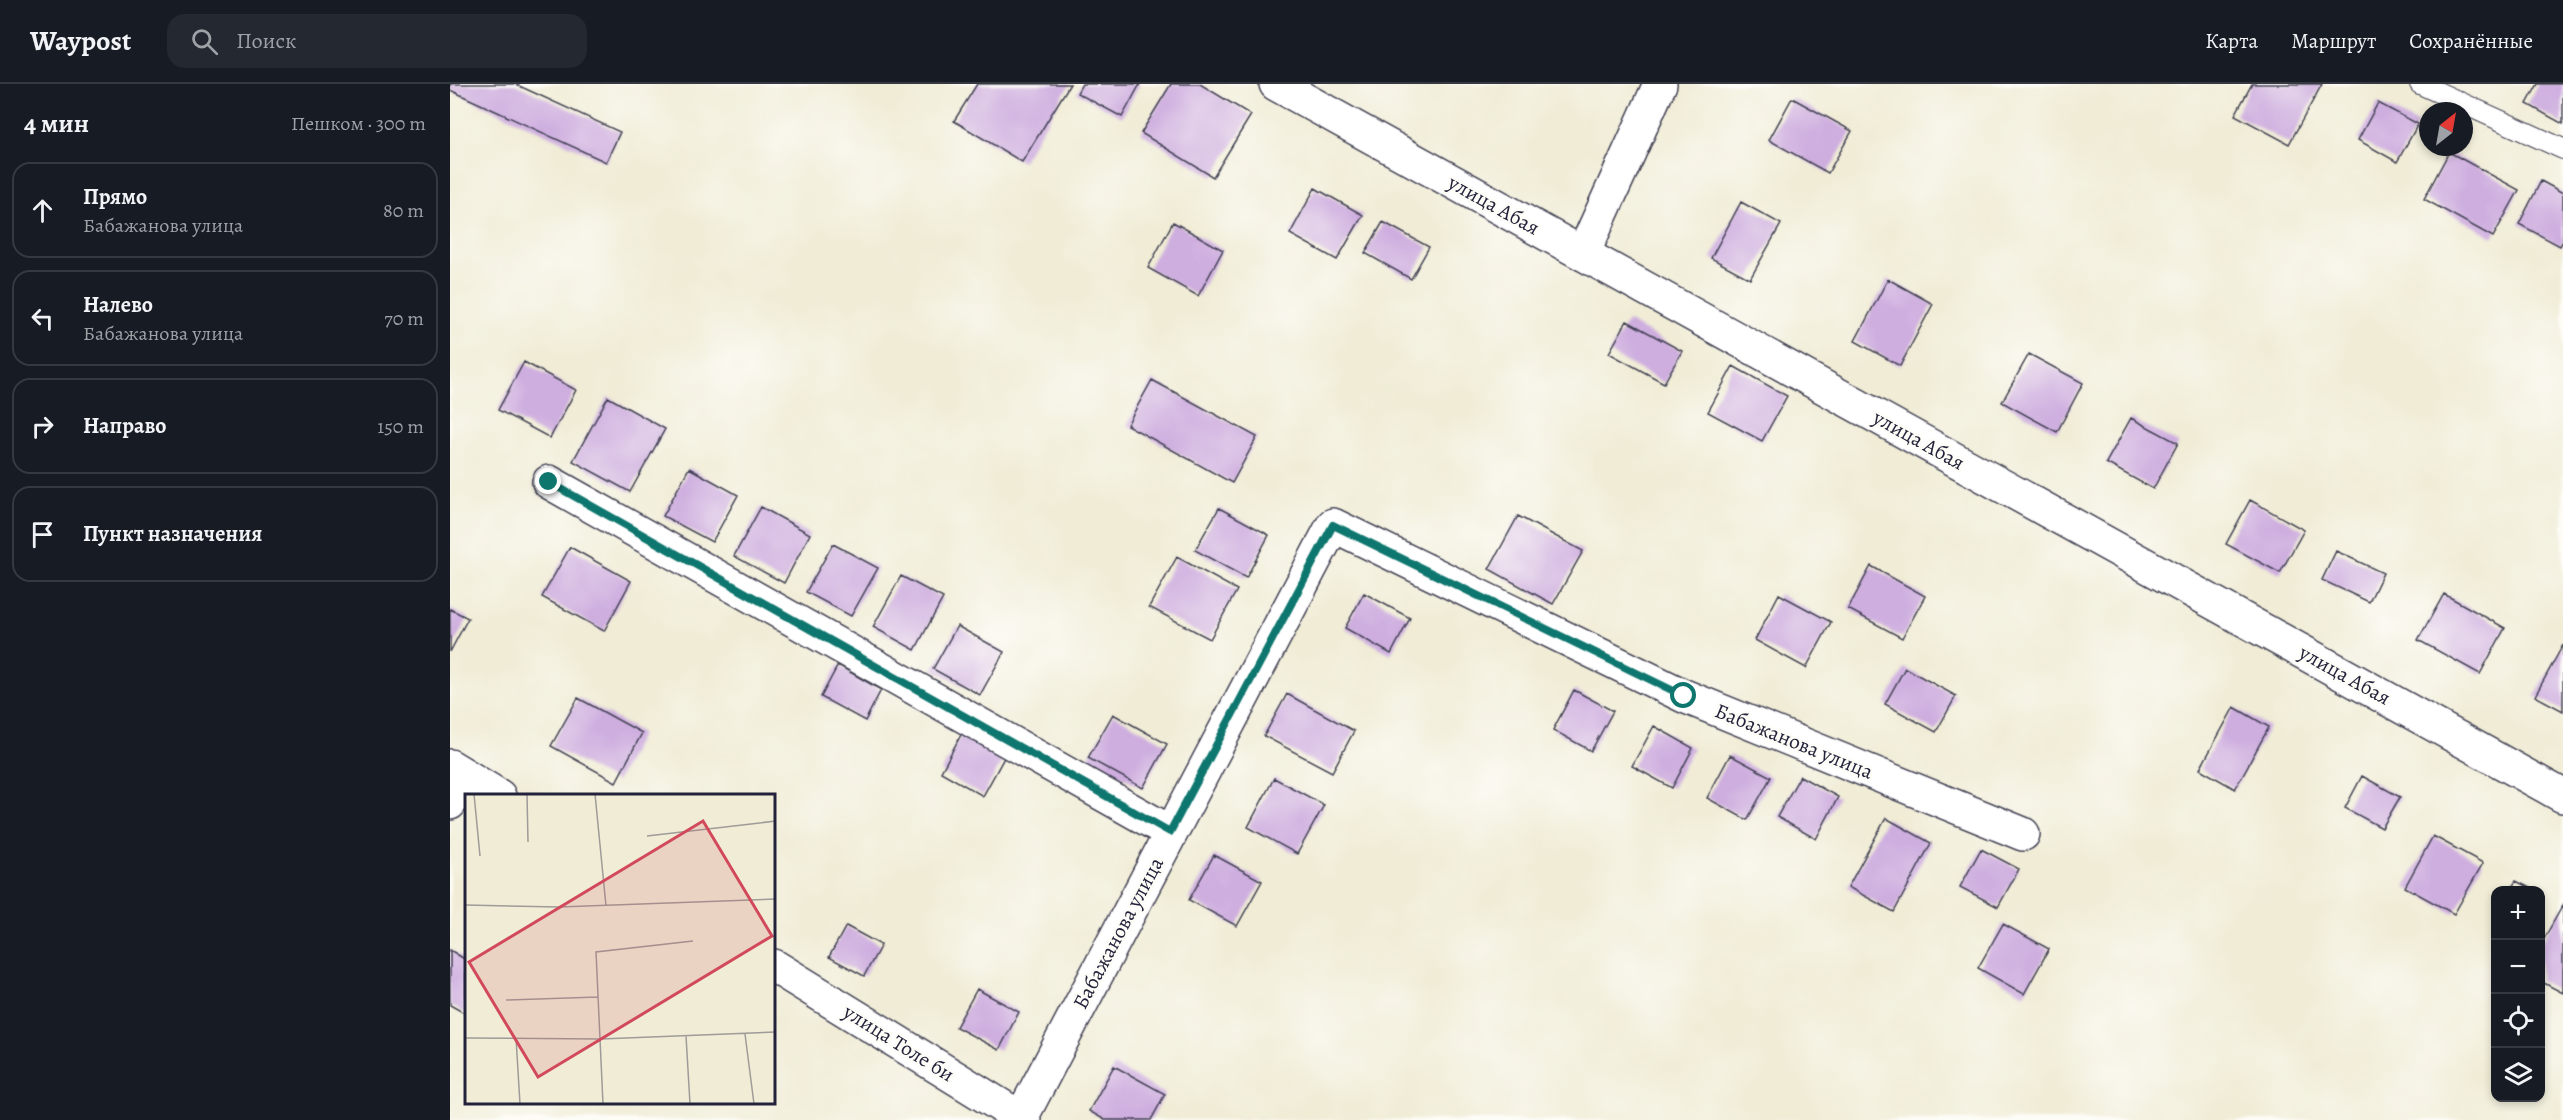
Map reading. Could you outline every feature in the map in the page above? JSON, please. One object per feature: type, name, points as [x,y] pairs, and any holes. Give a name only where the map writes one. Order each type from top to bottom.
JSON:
[{"type":"street","name":"улица Абая","points":[[1276,84],[2563,796]]},
{"type":"street","points":[[1583,254],[1660,84]]},
{"type":"street","points":[[549,482],[1170,832]]},
{"type":"street","name":"Бабажанова улица","points":[[1022,1120],[1170,832],[1333,525],[1684,696],[2023,834]]},
{"type":"street","points":[[455,781],[493,794]]},
{"type":"street","name":"улица Толе би","points":[[776,967],[1022,1120]]},
{"type":"lane","points":[[2420,84],[2563,149]]},
{"type":"building","points":[[450,84],[515,84],[620,132],[606,162],[450,90]]},
{"type":"building","points":[[977,84],[1070,84],[1022,162],[954,121]]},
{"type":"building","points":[[1082,84],[1140,84],[1122,117],[1077,93]]},
{"type":"building","points":[[1171,84],[1200,84],[1251,115],[1213,177],[1141,133]]},
{"type":"building","points":[[2252,84],[2322,84],[2289,144],[2235,115]]},
{"type":"building","points":[[2538,84],[2563,84],[2563,124],[2527,104]]},
{"type":"building","points":[[1792,98],[1852,131],[1828,173],[1769,140]]},
{"type":"building","points":[[2378,103],[2418,124],[2397,162],[2358,140]]},
{"type":"building","points":[[2447,156],[2456,156],[2519,190],[2493,237],[2424,199]]},
{"type":"building","points":[[2541,181],[2563,193],[2563,241],[2560,246],[2519,224]]},
{"type":"building","points":[[1315,188],[1363,215],[1337,260],[1290,234]]},
{"type":"building","points":[[1741,202],[1781,224],[1750,279],[1711,258]]},
{"type":"building","points":[[1173,222],[1223,250],[1198,296],[1148,268]]},
{"type":"building","points":[[1383,222],[1429,247],[1411,279],[1365,253]]},
{"type":"building","points":[[1888,279],[1933,304],[1900,366],[1855,341]]},
{"type":"building","points":[[1627,321],[1682,351],[1664,383],[1609,353]]},
{"type":"building","points":[[2029,354],[2083,383],[2057,432],[2002,402]]},
{"type":"building","points":[[524,362],[576,390],[550,438],[498,410]]},
{"type":"building","points":[[1733,366],[1787,396],[1762,441],[1708,412]]},
{"type":"building","points":[[1152,380],[1257,437],[1232,483],[1127,425]]},
{"type":"building","points":[[608,397],[665,429],[630,492],[573,461]]},
{"type":"building","points":[[2131,418],[2178,443],[2153,489],[2106,463]]},
{"type":"building","points":[[689,468],[738,495],[712,542],[663,516]]},
{"type":"building","points":[[2250,500],[2304,530],[2280,573],[2226,544]]},
{"type":"building","points":[[761,507],[810,534],[784,583],[734,556]]},
{"type":"building","points":[[1219,508],[1269,535],[1246,578],[1195,550]]},
{"type":"building","points":[[1518,516],[1583,551],[1553,604],[1489,569]]},
{"type":"building","points":[[833,544],[878,568],[851,616],[806,592]]},
{"type":"building","points":[[570,547],[631,581],[604,631],[542,597]]},
{"type":"building","points":[[2336,551],[2383,573],[2369,602],[2322,580]]},
{"type":"building","points":[[1177,557],[1237,590],[1210,639],[1149,607]]},
{"type":"building","points":[[1871,566],[1925,596],[1902,638],[1848,609]]},
{"type":"building","points":[[901,576],[943,598],[915,650],[873,627]]},
{"type":"building","points":[[1364,593],[1410,618],[1391,654],[1345,628]]},
{"type":"building","points":[[1779,594],[1831,622],[1806,668],[1755,640]]},
{"type":"building","points":[[2444,594],[2505,628],[2480,674],[2418,640]]},
{"type":"building","points":[[450,609],[468,618],[450,652]]},
{"type":"building","points":[[957,626],[1004,652],[980,695],[933,669]]},
{"type":"building","points":[[2563,645],[2563,711],[2535,696]]},
{"type":"building","points":[[838,665],[881,690],[865,721],[821,697]]},
{"type":"building","points":[[1905,668],[1956,696],[1936,732],[1885,704]]},
{"type":"building","points":[[1574,690],[1613,711],[1591,751],[1553,730]]},
{"type":"building","points":[[1287,694],[1354,731],[1332,772],[1264,736]]},
{"type":"building","points":[[578,698],[642,733],[616,782],[551,746]]},
{"type":"building","points":[[2234,707],[2269,727],[2235,789],[2200,769]]},
{"type":"building","points":[[1113,714],[1167,744],[1143,788],[1088,758]]},
{"type":"building","points":[[1654,726],[1693,748],[1672,788],[1632,766]]},
{"type":"building","points":[[963,731],[1006,754],[983,796],[941,772]]},
{"type":"building","points":[[1730,755],[1771,777],[1747,820],[1707,798]]},
{"type":"building","points":[[1800,776],[1838,797],[1816,839],[1777,817]]},
{"type":"building","points":[[2362,776],[2400,797],[2382,828],[2345,808]]},
{"type":"building","points":[[1274,778],[1324,805],[1297,854],[1248,827]]},
{"type":"building","points":[[1886,818],[1931,843],[1894,912],[1848,887]]},
{"type":"building","points":[[2433,836],[2483,863],[2454,914],[2405,887]]},
{"type":"building","points":[[1981,849],[2019,869],[1998,907],[1960,887]]},
{"type":"building","points":[[1214,855],[1262,881],[1237,926],[1189,900]]},
{"type":"building","points":[[2516,881],[2526,886],[2513,886]]},
{"type":"building","points":[[2563,905],[2563,993],[2545,984],[2545,937]]},
{"type":"building","points":[[2003,924],[2049,949],[2024,994],[1978,968]]},
{"type":"building","points":[[846,926],[881,945],[864,976],[829,957]]},
{"type":"building","points":[[450,950],[465,959],[465,1013],[450,1005]]},
{"type":"building","points":[[977,989],[1019,1012],[999,1050],[956,1027]]},
{"type":"building","points":[[1114,1066],[1165,1094],[1151,1120],[1105,1120],[1089,1111]]},
{"type":"route","points":[[549,482],[1170,832],[1333,525],[1684,696]]}]
